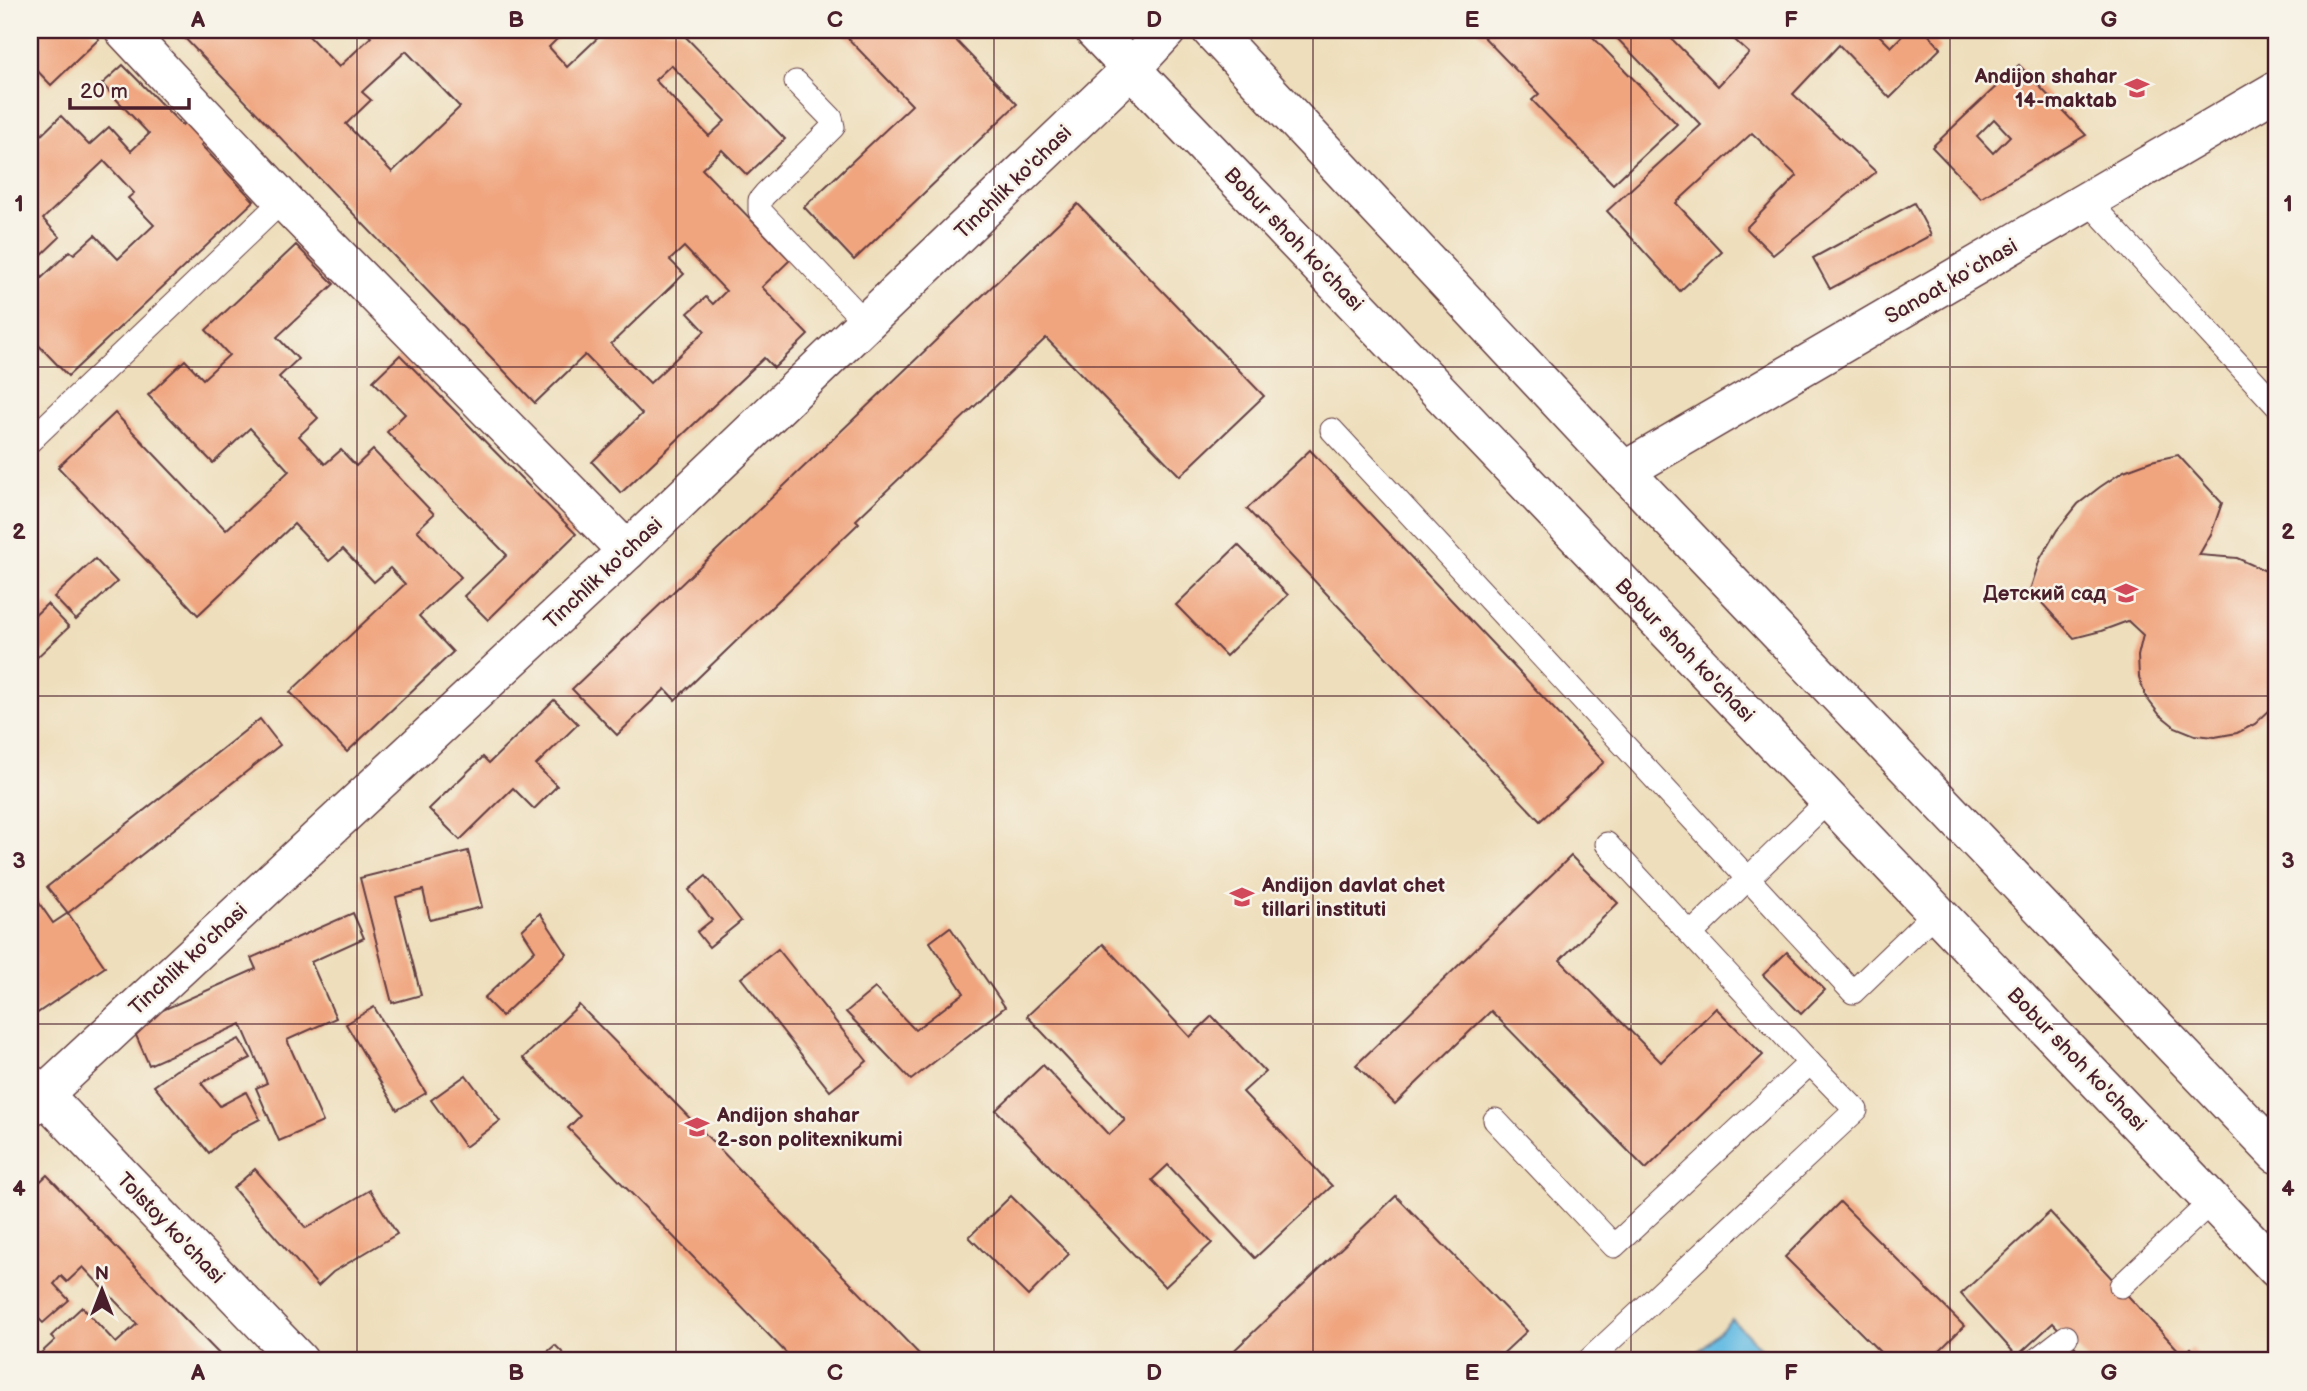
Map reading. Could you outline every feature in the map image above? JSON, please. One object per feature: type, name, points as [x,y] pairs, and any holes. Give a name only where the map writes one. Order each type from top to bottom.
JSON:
[{"type":"street","points":[[124,30],[283,200],[627,551]]},
{"type":"street","name":"Bobur shoh ko'chasi","points":[[1094,30],[2277,1269]]},
{"type":"street","name":"Tinchlik ko'chasi","points":[[34,1095],[627,551],[1131,69],[1167,30]]},
{"type":"street","points":[[1211,30],[1625,471],[2277,1154]]},
{"type":"street","name":"Sanoat koʻchasi","points":[[1625,471],[2277,90]]},
{"type":"street","name":"Tolstoy ko'chasi","points":[[34,1095],[299,1361]]},
{"type":"lane","points":[[796,82],[831,118],[833,127],[765,194],[761,200],[761,211],[866,323]]},
{"type":"lane","points":[[30,441],[283,200]]},
{"type":"lane","points":[[2088,201],[2277,406]]},
{"type":"lane","points":[[1332,430],[1853,992],[1936,912]]},
{"type":"lane","points":[[1691,934],[1750,880],[1829,800]]},
{"type":"lane","points":[[1588,1361],[1856,1110],[1607,844]]},
{"type":"lane","points":[[1495,1120],[1614,1246],[1810,1063]]},
{"type":"lane","points":[[2121,1286],[2212,1201]]},
{"type":"lane","points":[[2035,1361],[2066,1337]]},
{"type":"water","points":[[1732,1319],[1773,1361],[1689,1361]]},
{"type":"building","points":[[30,30],[89,30],[99,39],[51,85],[30,63]]},
{"type":"building","points":[[177,30],[303,30],[339,67],[371,37],[363,30],[566,30],[549,47],[567,67],[606,30],[679,30],[785,139],[747,175],[722,150],[702,169],[790,260],[762,287],[808,335],[774,368],[764,358],[621,493],[592,462],[642,414],[585,355],[535,403]],"holes":[[[406,51],[460,107],[392,172],[346,124],[371,100],[362,92]],[[671,65],[725,121],[709,136],[655,80]],[[684,247],[726,291],[713,304],[706,297],[688,313],[705,331],[650,383],[611,344],[684,274],[670,260]]]},
{"type":"building","points":[[840,30],[946,30],[1017,104],[854,260],[804,207],[912,105]]},
{"type":"building","points":[[1477,30],[1586,30],[1677,124],[1613,184],[1532,100],[1539,94]]},
{"type":"building","points":[[1609,30],[1663,30],[1718,86],[1749,53],[1724,30],[1874,30],[1891,47],[1908,30],[1924,30],[1941,48],[1890,98],[1839,45],[1793,94],[1876,172],[1773,255],[1746,228],[1797,176],[1752,133],[1676,203],[1722,252],[1680,291],[1607,211],[1701,125]]},
{"type":"building","points":[[123,65],[182,125],[195,113],[214,133],[201,145],[254,201],[68,376],[30,336],[30,289],[70,251],[74,254],[95,235],[118,259],[154,225],[128,198],[134,193],[104,161],[43,219],[60,237],[34,262],[30,257],[30,146],[61,116],[89,145],[109,127],[131,151],[149,134],[102,84]]},
{"type":"building","points":[[2019,65],[2086,135],[1981,198],[1932,147]],"holes":[[[1994,119],[2010,136],[1993,153],[1977,136]]]},
{"type":"building","points":[[1914,203],[1931,235],[1830,289],[1813,258]]},
{"type":"building","points":[[1078,204],[1264,396],[1180,476],[1046,338],[856,520],[859,523],[675,700],[665,689],[617,735],[572,689]]},
{"type":"building","points":[[296,245],[334,284],[277,337],[298,359],[279,377],[318,418],[299,436],[325,464],[341,450],[356,466],[373,450],[434,514],[417,530],[461,577],[419,616],[453,652],[347,752],[290,692],[405,584],[390,568],[374,582],[343,549],[329,561],[294,524],[198,615],[58,467],[115,413],[226,530],[289,471],[250,428],[213,463],[148,395],[185,360],[203,379],[229,355],[206,330]]},
{"type":"building","points":[[400,355],[576,534],[488,620],[464,596],[507,555],[387,432],[405,414],[373,381]]},
{"type":"building","points":[[1310,450],[1604,762],[1540,821],[1247,509]]},
{"type":"building","points":[[2178,455],[2222,503],[2211,534],[2199,555],[2237,558],[2277,576],[2277,698],[2271,709],[2255,724],[2237,733],[2215,737],[2195,735],[2175,727],[2159,714],[2146,697],[2139,677],[2138,656],[2143,635],[2128,621],[2074,638],[2030,590],[2040,559],[2057,530],[2078,504],[2124,471]]},
{"type":"building","points":[[1238,545],[1288,595],[1226,656],[1176,605]]},
{"type":"building","points":[[95,559],[117,582],[76,620],[54,597]]},
{"type":"building","points":[[47,604],[69,627],[30,664],[30,620]]},
{"type":"building","points":[[554,700],[578,724],[536,765],[557,786],[534,809],[513,788],[460,840],[429,809],[483,757],[489,763]]},
{"type":"building","points":[[260,719],[280,745],[68,913],[47,887]]},
{"type":"building","points":[[468,851],[482,907],[430,920],[423,890],[396,897],[421,995],[392,1003],[360,878]]},
{"type":"building","points":[[1571,856],[1618,903],[1560,960],[1661,1062],[1716,1008],[1763,1055],[1646,1169],[1491,1011],[1395,1104],[1356,1065]]},
{"type":"building","points":[[706,876],[741,921],[709,947],[697,932],[712,920],[689,890]]},
{"type":"building","points":[[30,890],[53,923],[68,913],[105,967],[30,1018]]},
{"type":"building","points":[[353,913],[364,938],[311,962],[336,1018],[287,1040],[323,1122],[279,1141],[256,1088],[267,1083],[241,1024],[149,1065],[131,1024],[256,969],[251,958]]},
{"type":"building","points":[[540,913],[567,954],[502,1016],[484,998],[535,950],[522,930]]},
{"type":"building","points":[[950,927],[1005,1007],[911,1080],[846,1012],[875,988],[915,1030],[964,993],[930,942]]},
{"type":"building","points":[[1103,944],[1190,1037],[1212,1016],[1265,1072],[1243,1092],[1332,1186],[1255,1258],[1168,1165],[1152,1180],[1212,1243],[1165,1287],[996,1110],[1043,1065],[1109,1135],[1125,1120],[1027,1016]]},
{"type":"building","points":[[778,949],[867,1061],[830,1091],[741,978]]},
{"type":"building","points":[[1787,952],[1825,990],[1801,1014],[1763,975]]},
{"type":"building","points":[[579,1005],[926,1361],[794,1361],[568,1128],[580,1116],[523,1058]]},
{"type":"building","points":[[374,1007],[426,1093],[397,1110],[346,1024]]},
{"type":"building","points":[[239,1039],[251,1058],[201,1083],[220,1106],[246,1092],[260,1119],[231,1134],[209,1153],[154,1086],[176,1070]]},
{"type":"building","points":[[466,1075],[500,1121],[465,1147],[431,1100]]},
{"type":"building","points":[[255,1169],[306,1228],[370,1190],[397,1234],[333,1272],[318,1286],[233,1188]]},
{"type":"building","points":[[47,1175],[226,1361],[30,1361],[30,1355],[35,1350],[39,1355],[55,1340],[51,1336],[82,1307],[116,1343],[137,1324],[83,1267],[67,1282],[61,1276],[54,1284],[69,1300],[43,1323],[30,1310],[30,1191]]},
{"type":"building","points":[[1011,1196],[1069,1254],[1028,1296],[969,1237]]},
{"type":"building","points":[[1396,1196],[1527,1331],[1495,1361],[1223,1361]]},
{"type":"building","points":[[1840,1202],[1964,1326],[1929,1361],[1889,1361],[1785,1257]]},
{"type":"building","points":[[2050,1212],[2183,1355],[2191,1348],[2203,1361],[2088,1361],[2053,1323],[2017,1356],[1961,1294]]},
{"type":"building","points":[[555,1345],[571,1361],[537,1361]]},
{"type":"place","name":"Andijon shahar 14-maktab","points":[[2137,88]]},
{"type":"place","name":"Детский сад","points":[[2126,593]]},
{"type":"place","name":"Andijon davlat chet tillari instituti","points":[[1242,897]]},
{"type":"place","name":"Andijon shahar 2-son politexnikumi","points":[[697,1127]]}]
